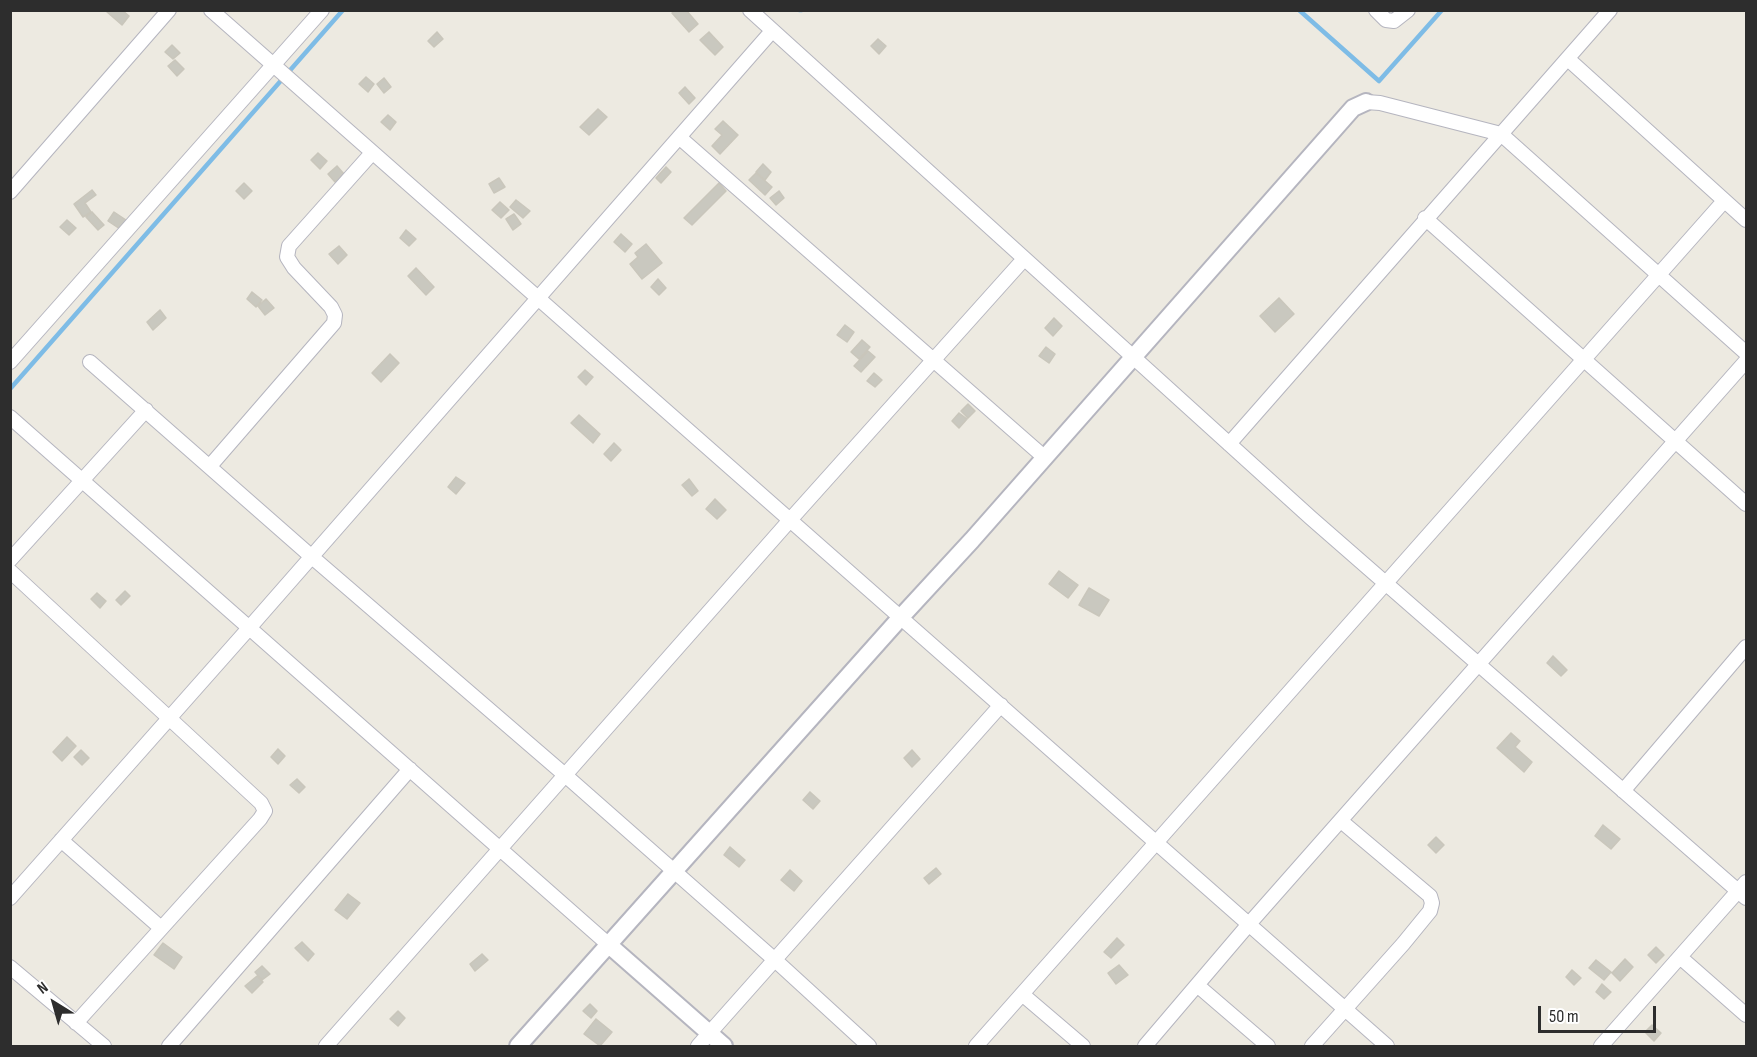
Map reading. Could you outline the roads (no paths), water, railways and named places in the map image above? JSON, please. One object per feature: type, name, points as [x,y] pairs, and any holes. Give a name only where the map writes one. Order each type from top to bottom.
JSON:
[{"type":"street","points":[[10,192],[169,10]]},
{"type":"street","points":[[211,10],[1387,1047]]},
{"type":"street","points":[[10,362],[322,10]]},
{"type":"street","points":[[750,10],[1385,583],[1623,791],[1744,890],[1680,957],[1601,1047]]},
{"type":"street","points":[[1376,10],[1386,20],[1394,21],[1408,10]]},
{"type":"street","points":[[1229,444],[1425,218],[1610,10]]},
{"type":"street","points":[[10,898],[772,31]]},
{"type":"street","points":[[1568,59],[1746,220]]},
{"type":"street","points":[[518,1047],[972,540],[1353,108],[1366,102],[1380,103],[1501,134],[1746,353]]},
{"type":"street","points":[[679,137],[1044,457]]},
{"type":"street","points":[[210,466],[334,323],[335,315],[331,307],[294,268],[287,257],[290,246],[372,153]]},
{"type":"street","points":[[976,1047],[1724,201]]},
{"type":"street","points":[[1425,218],[1746,504]]},
{"type":"street","points":[[326,1047],[790,520],[1024,259]]},
{"type":"street","points":[[90,362],[565,775],[775,960],[869,1047]]},
{"type":"street","points":[[1144,1047],[1249,924],[1746,362]]},
{"type":"street","points":[[10,560],[146,410]]},
{"type":"street","points":[[10,417],[724,1047]]},
{"type":"street","points":[[10,571],[170,717],[261,803],[265,811],[76,1023]]},
{"type":"street","points":[[1623,791],[1746,647]]},
{"type":"street","points":[[698,1047],[1001,705]]},
{"type":"street","points":[[169,1047],[411,769]]},
{"type":"street","points":[[1312,1047],[1403,944],[1430,911],[1432,903],[1430,896],[1341,821]]},
{"type":"street","points":[[62,840],[161,928]]},
{"type":"street","points":[[1680,957],[1746,1015]]},
{"type":"street","points":[[10,967],[104,1047]]},
{"type":"street","points":[[1197,985],[1268,1047]]},
{"type":"street","points":[[1022,994],[1083,1047]]},
{"type":"waterway","points":[[10,389],[343,10]]},
{"type":"waterway","points":[[1299,10],[1379,81],[1442,10]]}]
